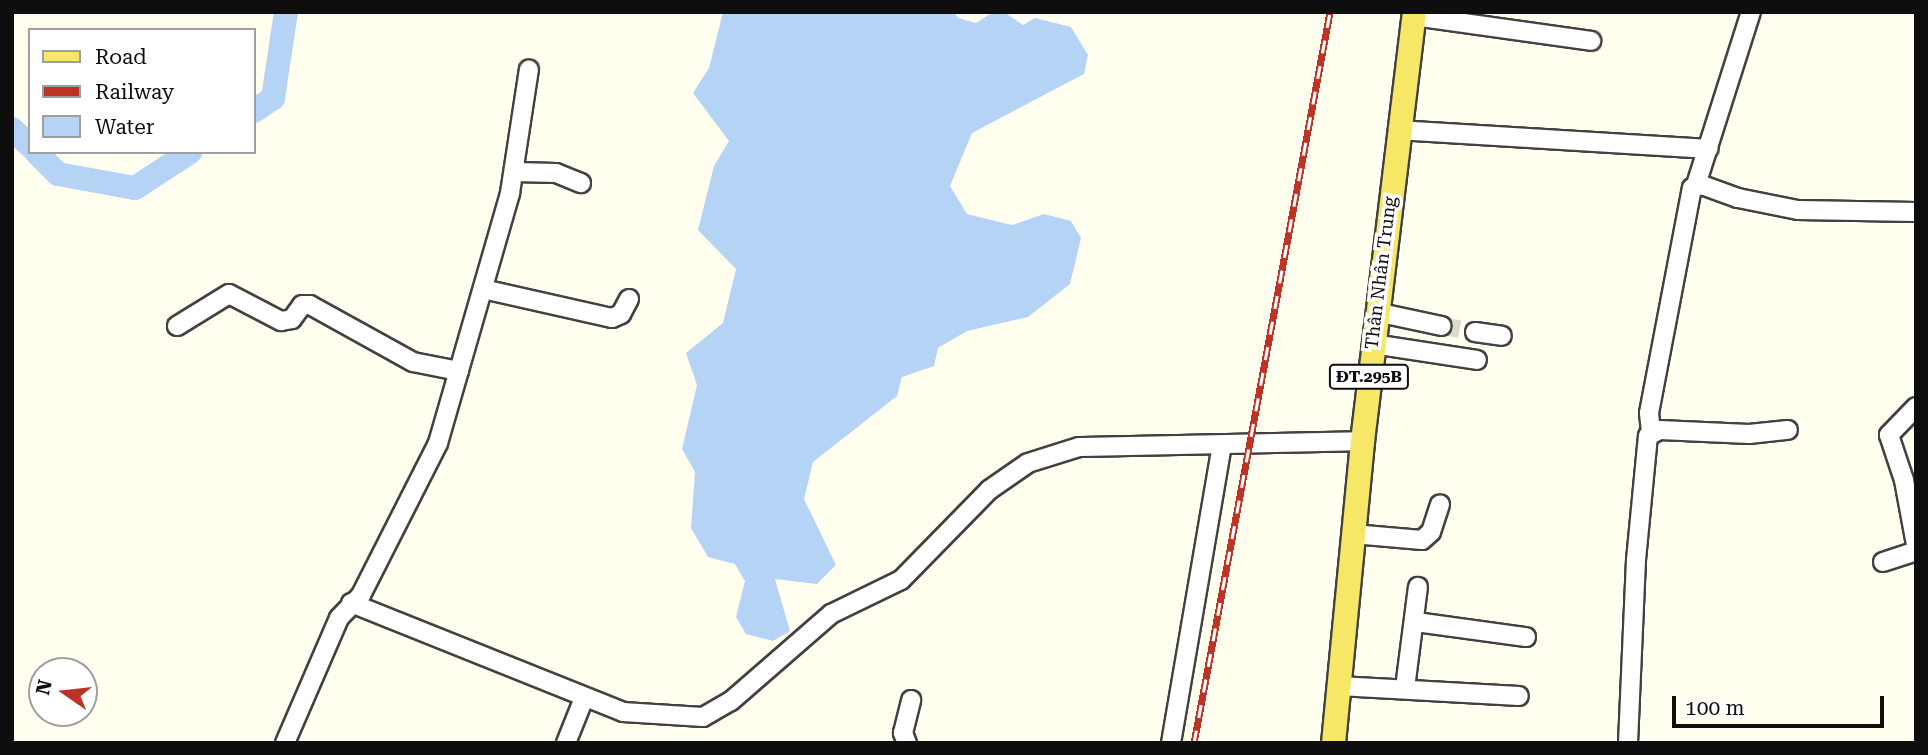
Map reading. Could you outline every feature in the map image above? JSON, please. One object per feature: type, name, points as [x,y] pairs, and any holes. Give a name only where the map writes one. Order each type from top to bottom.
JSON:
[{"type":"main road","name":"Thân Nhân Trung","points":[[1333,743],[1362,441],[1414,14]]},
{"type":"street","points":[[1628,743],[1636,560],[1651,432],[1649,414],[1676,258],[1696,185],[1751,12]]},
{"type":"street","points":[[1414,14],[1591,41]]},
{"type":"street","points":[[285,743],[339,618],[361,595],[429,464],[459,371],[515,172],[530,69]]},
{"type":"street","points":[[1398,130],[1708,149]]},
{"type":"street","points":[[515,172],[556,173],[581,183]]},
{"type":"street","points":[[1696,185],[1798,210],[1916,212]]},
{"type":"street","points":[[483,289],[612,318],[621,314],[629,299]]},
{"type":"street","points":[[177,326],[229,294],[281,321],[292,318],[302,305],[310,305],[413,362],[459,371]]},
{"type":"street","points":[[1377,312],[1442,326]]},
{"type":"street","points":[[1475,332],[1502,336]]},
{"type":"street","points":[[1373,344],[1477,360]]},
{"type":"street","points":[[1916,407],[1889,435],[1904,480],[1916,545]]},
{"type":"street","points":[[1651,432],[1788,430]]},
{"type":"street","points":[[351,603],[584,698],[648,716],[703,717],[741,693],[831,614],[901,580],[989,490],[1028,463],[1079,447],[1362,441]]},
{"type":"street","points":[[1171,743],[1222,445]]},
{"type":"street","points":[[1353,534],[1422,540],[1432,532],[1440,504]]},
{"type":"street","points":[[1883,562],[1916,551]]},
{"type":"street","points":[[1405,688],[1416,622],[1418,587]]},
{"type":"street","points":[[1416,622],[1526,637]]},
{"type":"street","points":[[1339,686],[1519,696]]},
{"type":"street","points":[[566,743],[584,698]]},
{"type":"street","points":[[907,743],[903,733],[911,700]]},
{"type":"water","points":[[723,12],[954,12],[958,18],[976,23],[993,12],[1004,12],[1023,25],[1035,18],[1071,27],[1088,55],[1084,74],[972,133],[950,186],[967,214],[1012,225],[1044,214],[1071,221],[1081,238],[1070,284],[1028,317],[967,331],[938,348],[934,366],[902,377],[897,396],[813,462],[804,499],[836,565],[817,584],[775,579],[790,631],[773,641],[746,634],[736,617],[745,581],[735,564],[708,557],[691,528],[695,472],[682,449],[697,385],[686,353],[723,323],[736,269],[698,230],[714,166],[729,141],[693,93],[709,68]]},
{"type":"waterway","points":[[256,110],[273,98],[286,12]]},
{"type":"waterway","points":[[12,129],[28,144]]},
{"type":"waterway","points":[[38,154],[58,174],[135,188],[187,154]]},
{"type":"tunnel","points":[[1442,326],[1475,332]]},
{"type":"railway","points":[[1194,743],[1330,12]]}]
